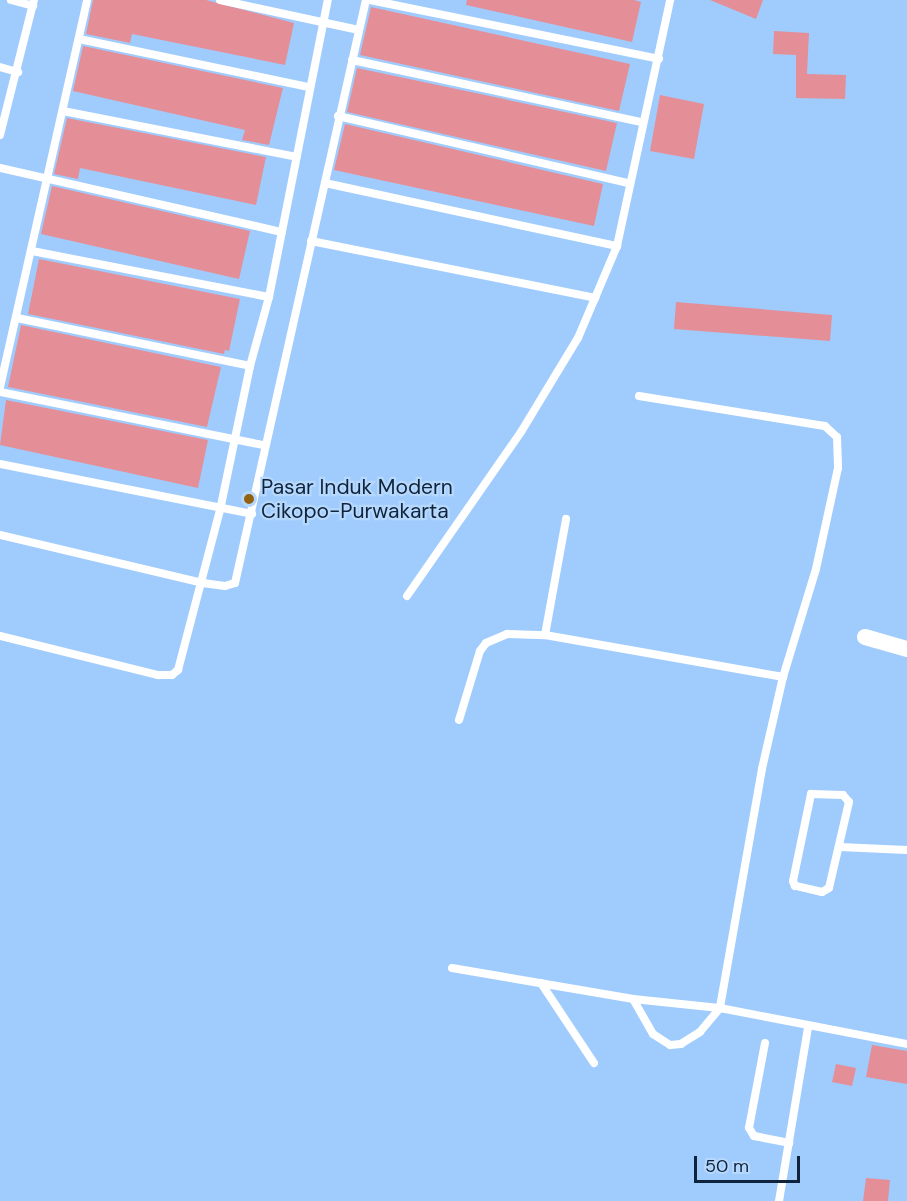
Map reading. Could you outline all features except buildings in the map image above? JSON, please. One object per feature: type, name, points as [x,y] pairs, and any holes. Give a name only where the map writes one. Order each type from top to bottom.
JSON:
[{"type":"street","points":[[865,637],[907,649]]},
{"type":"lane","points":[[0,134],[18,72],[33,3],[11,0]]},
{"type":"lane","points":[[0,387],[18,318],[46,177],[87,0]]},
{"type":"lane","points":[[220,0],[359,30]]},
{"type":"lane","points":[[0,636],[158,675],[172,675],[180,664],[220,510],[250,366],[269,297],[328,0]]},
{"type":"lane","points":[[0,535],[202,583],[225,586],[235,583],[252,514],[264,445],[326,183],[338,116],[368,0],[659,59]]},
{"type":"lane","points":[[406,596],[521,432],[578,338],[617,246],[641,122],[659,59],[670,0]]},
{"type":"lane","points":[[79,39],[309,87]]},
{"type":"lane","points":[[352,60],[641,122]]},
{"type":"lane","points":[[0,68],[18,72]]},
{"type":"lane","points":[[63,111],[297,157]]},
{"type":"lane","points":[[338,116],[628,183]]},
{"type":"lane","points":[[0,168],[282,232]]},
{"type":"lane","points":[[326,183],[617,246]]},
{"type":"lane","points":[[311,241],[595,298]]},
{"type":"lane","points":[[32,251],[269,297]]},
{"type":"lane","points":[[18,318],[250,366]]},
{"type":"lane","points":[[0,392],[264,445]]},
{"type":"lane","points":[[633,999],[653,1034],[670,1045],[681,1044],[700,1032],[720,1008],[762,769],[783,677],[819,558],[838,468],[837,437],[825,426],[639,396]]},
{"type":"lane","points":[[0,464],[220,510],[252,514]]},
{"type":"lane","points":[[545,635],[566,519]]},
{"type":"lane","points":[[459,720],[480,651],[486,643],[507,634],[545,635],[783,677]]},
{"type":"lane","points":[[812,794],[847,798],[840,847],[827,890],[819,893],[794,885],[812,794]]},
{"type":"lane","points":[[840,847],[907,850]]},
{"type":"lane","points":[[452,968],[633,999],[720,1008],[808,1027],[907,1044]]},
{"type":"lane","points":[[541,983],[594,1063]]},
{"type":"lane","points":[[779,1201],[808,1027]]},
{"type":"lane","points":[[765,1042],[749,1128],[754,1136],[789,1143]]},
{"type":"place","name":"Pasar Induk Modern Cikopo-Purwakarta","points":[[249,499]]}]
